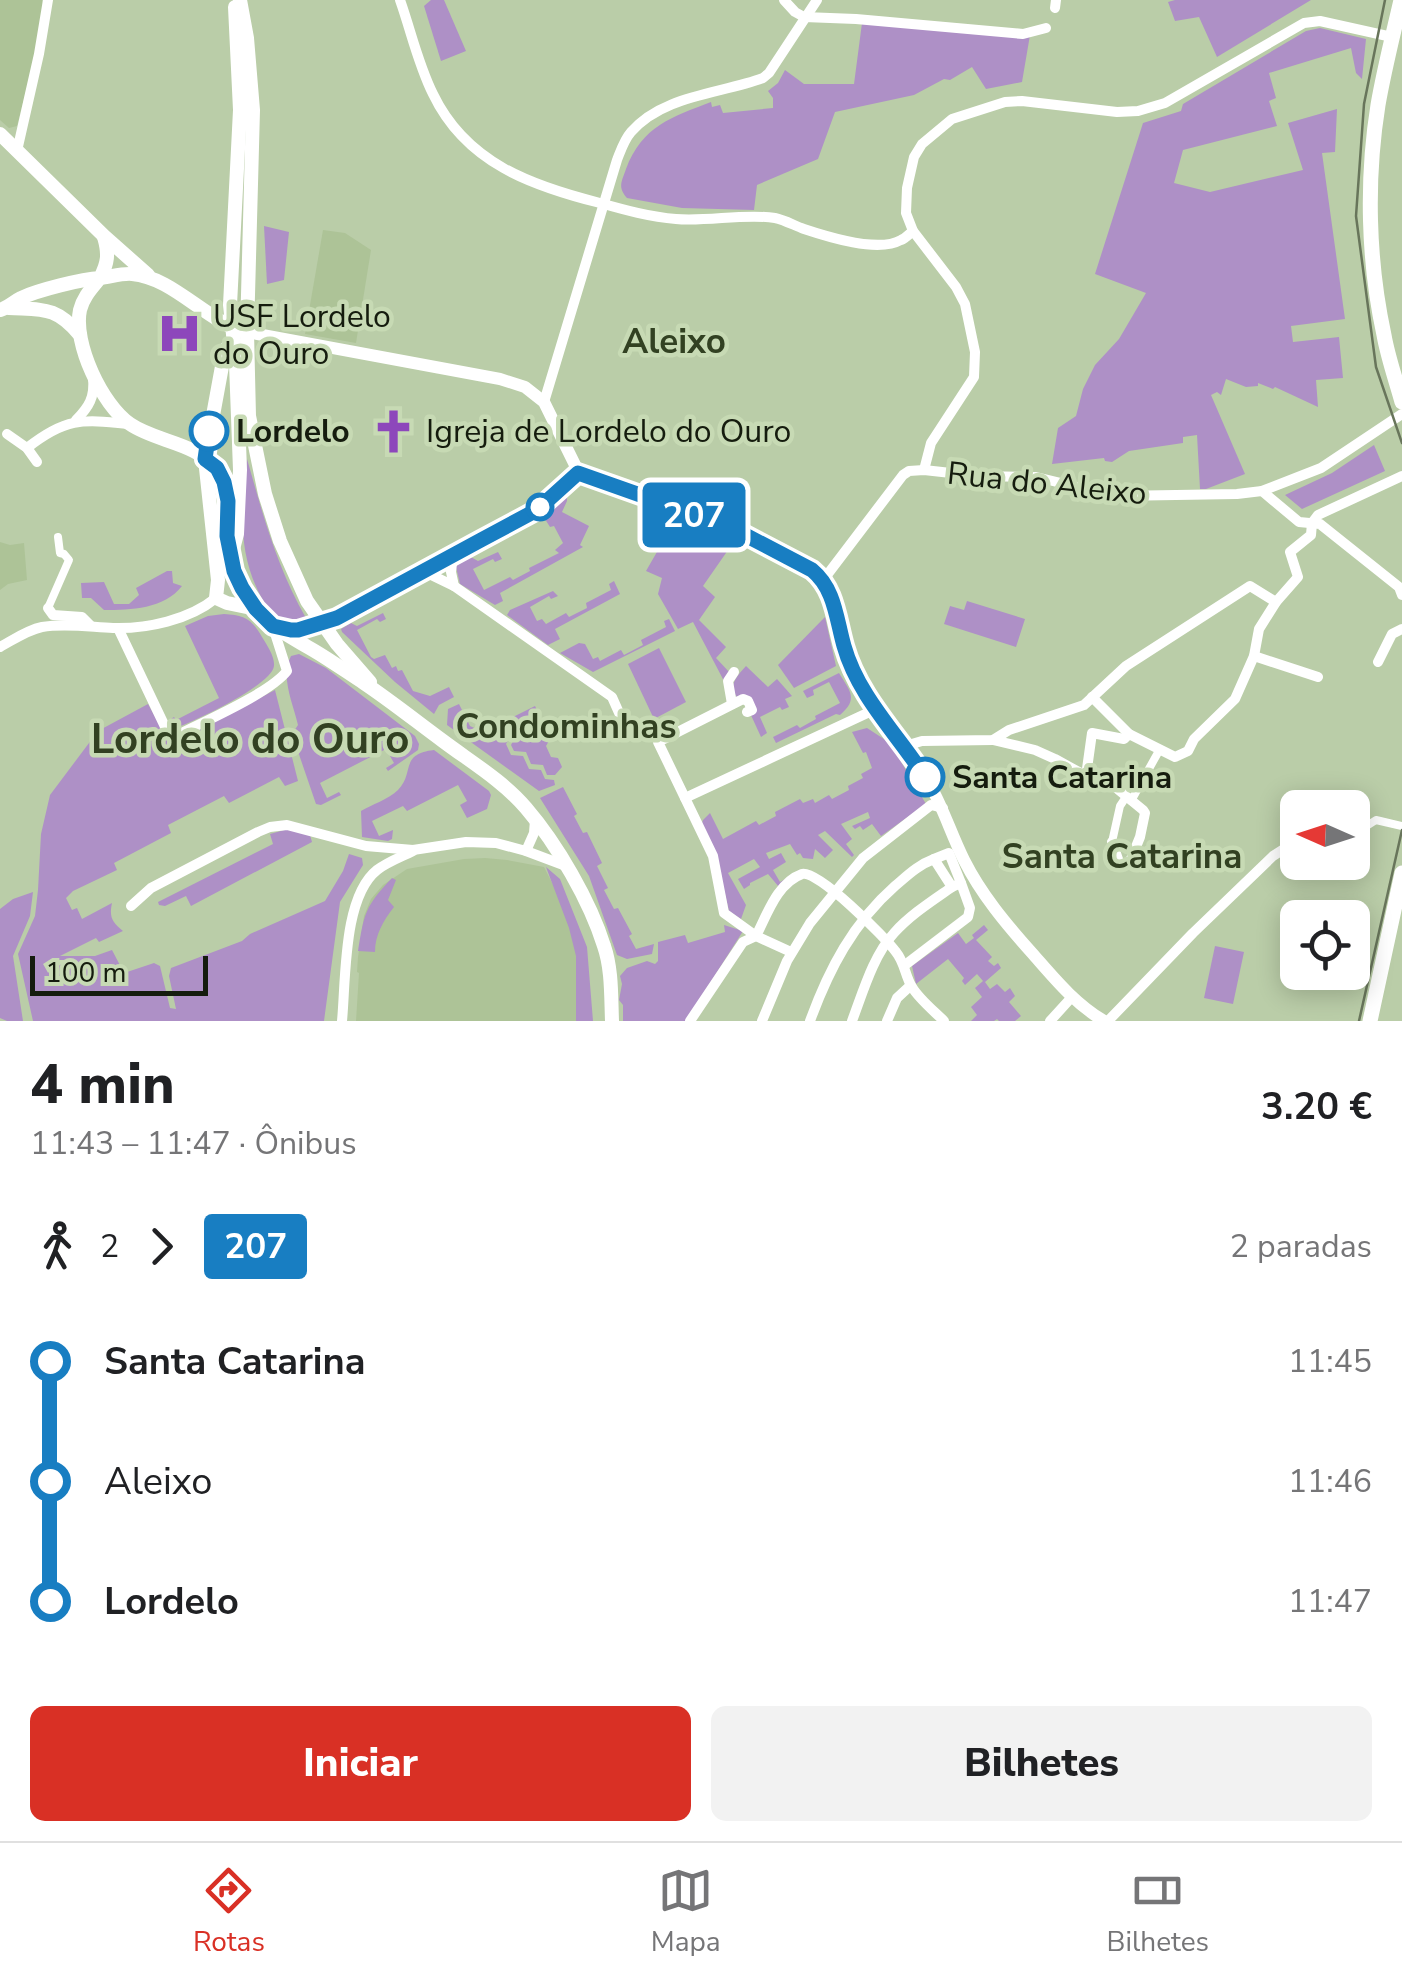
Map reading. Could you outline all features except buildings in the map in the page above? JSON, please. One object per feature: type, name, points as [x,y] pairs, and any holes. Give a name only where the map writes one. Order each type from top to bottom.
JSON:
[{"type":"main road","points":[[237,0],[240,110],[230,290],[265,494],[280,541],[307,601],[336,644],[380,694]]},
{"type":"main road","points":[[231,555],[237,534],[238,334],[253,110],[248,38],[237,0]]},
{"type":"main road","points":[[1402,0],[1378,107],[1371,178],[1372,253],[1384,335],[1402,402]]},
{"type":"main road","points":[[0,134],[153,280]]},
{"type":"main road","points":[[104,236],[109,254],[107,264],[80,307],[80,334],[92,373],[111,406],[131,424],[190,450],[217,468],[226,491],[227,536],[234,571],[256,609],[273,626],[380,694],[501,784],[535,820],[577,884],[605,948],[612,1021]]},
{"type":"main road","points":[[4,309],[21,298],[85,279],[132,274],[153,280],[198,304],[238,334]]},
{"type":"main road","points":[[198,304],[230,290]]},
{"type":"main road","points":[[4,309],[48,309],[70,322],[80,334]]},
{"type":"main road","points":[[238,334],[225,350],[205,459],[218,580],[216,598],[256,609]]},
{"type":"main road","points":[[218,580],[234,571]]},
{"type":"main road","points":[[273,626],[298,630],[322,624]]},
{"type":"main road","points":[[1370,1021],[1402,872]]},
{"type":"street","points":[[17,150],[48,0]]},
{"type":"street","points":[[400,0],[434,97],[471,144],[498,166],[524,180],[647,215],[679,219],[775,218],[844,240],[882,246],[900,241],[913,230]]},
{"type":"street","points":[[784,0],[804,17],[1023,34],[1046,28]]},
{"type":"street","points":[[544,402],[616,160],[626,140],[638,125],[660,110],[769,73],[817,0]]},
{"type":"street","points":[[924,470],[931,443],[974,377],[975,352],[956,287],[913,230],[906,213],[906,188],[914,157],[922,144],[952,119],[1005,102],[1117,112],[1166,103],[1304,24],[1320,21],[1392,37]]},
{"type":"street","points":[[238,334],[500,379],[525,388],[544,402],[578,473]]},
{"type":"street","points":[[27,448],[45,434],[76,421],[88,408],[93,396],[92,373]]},
{"type":"street","name":"Rua do Aleixo","points":[[824,579],[909,471],[1036,477],[1115,496],[1238,494],[1262,491],[1321,468],[1402,414]]},
{"type":"street","points":[[76,421],[131,424]]},
{"type":"street","points":[[7,434],[27,448],[37,462]]},
{"type":"street","points":[[322,624],[537,510],[578,473]]},
{"type":"street","points":[[578,473],[728,526],[824,579],[850,664],[876,710],[905,746],[943,808],[963,859],[980,888],[1071,998],[1106,1021],[1192,933],[1280,852]]},
{"type":"street","points":[[1092,697],[1128,734],[1175,757],[1188,751],[1194,739],[1236,699],[1254,656],[1259,628],[1298,577],[1290,552],[1311,534],[1318,515],[1402,476]]},
{"type":"street","points":[[1262,491],[1299,522],[1320,524],[1399,587],[1402,595]]},
{"type":"street","points":[[58,537],[60,554],[69,560],[48,608],[53,615],[82,617],[92,627]]},
{"type":"street","points":[[453,555],[454,586]]},
{"type":"street","points":[[423,572],[454,586],[612,697],[628,732]]},
{"type":"street","points":[[993,740],[1009,730],[1084,704],[1126,666],[1250,586],[1276,602]]},
{"type":"street","points":[[0,647],[44,627],[118,628],[152,624],[203,608],[216,598]]},
{"type":"street","points":[[118,628],[172,736],[284,676],[287,671],[273,626]]},
{"type":"street","points":[[1378,662],[1392,634],[1402,629]]},
{"type":"street","points":[[1254,656],[1318,677]]},
{"type":"street","points":[[732,704],[728,681],[734,672]]},
{"type":"street","points":[[746,712],[752,710],[748,700],[742,699],[658,742],[714,856],[724,913],[756,936],[791,952]]},
{"type":"street","points":[[686,798],[876,710]]},
{"type":"street","points":[[1086,776],[1092,733],[1124,739],[1128,734]]},
{"type":"street","points":[[905,746],[993,740],[1035,750],[1115,787],[1128,799],[1145,813],[1129,864],[1120,866],[1112,842],[1120,806],[1128,799],[1160,750]]},
{"type":"street","points":[[762,1021],[791,952],[863,858],[930,805],[943,808]]},
{"type":"street","points":[[526,851],[535,820]]},
{"type":"street","points":[[1370,823],[1376,820],[1402,826]]},
{"type":"street","points":[[131,906],[150,888],[270,827],[288,825],[366,846],[414,850],[466,842],[496,844],[566,866]]},
{"type":"street","points":[[366,846],[377,870]]},
{"type":"street","points":[[342,1021],[352,912],[360,891],[377,870],[414,850]]},
{"type":"street","points":[[810,1021],[833,965],[863,918],[919,864],[949,853],[956,885],[970,908],[968,917],[905,965]]},
{"type":"street","points":[[690,1021],[743,942],[756,936],[782,888],[802,874],[812,875],[835,892],[887,942],[905,965],[910,986],[941,1020]]},
{"type":"street","points":[[852,1021],[871,972],[896,930],[956,885]]},
{"type":"street","points":[[887,1021],[898,998],[910,986]]},
{"type":"street","points":[[1050,1021],[1071,998]]},
{"type":"shaded area","points":[[0,0],[42,0],[43,6],[17,126],[9,128],[0,120]]},
{"type":"shaded area","points":[[431,0],[444,0],[466,51],[441,61],[424,6]]},
{"type":"shaded area","points":[[1311,0],[1217,57],[1199,17],[1175,21],[1168,2]]},
{"type":"shaded area","points":[[862,23],[1030,35],[1022,82],[986,89],[972,67],[914,95],[835,112],[818,159],[757,185],[754,210],[682,208],[627,198],[624,194],[622,181],[633,154],[650,133],[671,118],[711,102],[712,107],[720,105],[723,113],[773,108],[768,91],[785,70],[804,84],[854,84]]},
{"type":"shaded area","points":[[1320,28],[1366,39],[1362,79],[1356,73],[1351,48],[1269,73],[1276,98],[1269,101],[1277,126],[1183,150],[1174,183],[1210,192],[1303,170],[1288,123],[1337,109],[1335,152],[1322,153],[1345,319],[1291,326],[1293,342],[1339,337],[1343,378],[1316,380],[1318,407],[1275,387],[1258,383],[1246,387],[1226,379],[1221,395],[1211,395],[1245,474],[1206,489],[1200,489],[1197,435],[1183,437],[1183,443],[1129,451],[1112,462],[1104,458],[1052,464],[1058,428],[1076,416],[1095,365],[1119,339],[1146,293],[1095,274],[1143,123],[1181,111],[1183,104],[1306,31]]},
{"type":"shaded area","points":[[264,226],[289,232],[284,280],[267,284]]},
{"type":"shaded area","points":[[323,230],[345,233],[371,250],[356,343],[305,334]]},
{"type":"shaded area","points":[[1374,445],[1385,471],[1302,509],[1285,495],[1332,473]]},
{"type":"shaded area","points":[[247,459],[279,560],[306,618],[297,623],[272,615],[252,578],[243,521]]},
{"type":"shaded area","points":[[567,497],[562,512],[589,526],[580,545],[583,547],[500,593],[503,601],[495,605],[460,584],[456,567],[469,556],[478,561],[498,552],[502,559],[473,569],[484,590],[510,577],[513,580],[559,553],[555,550],[563,543],[543,516]]},
{"type":"shaded area","points":[[710,527],[735,540],[703,586],[715,597],[699,620],[726,647],[716,658],[731,674],[724,681],[693,622],[678,629],[658,594],[662,578],[646,571],[665,538],[670,541],[668,548],[674,551],[684,536],[697,547]]},
{"type":"shaded area","points":[[0,542],[24,543],[27,580],[0,590]]},
{"type":"shaded area","points":[[172,571],[173,583],[182,586],[157,604],[104,610],[91,598],[82,598],[81,583],[104,582],[114,604],[129,604],[139,595],[136,588]]},
{"type":"shaded area","points":[[614,581],[620,594],[555,629],[560,639],[548,645],[507,615],[510,610],[553,591],[558,596],[549,596],[530,607],[537,621],[542,619],[546,624],[566,613],[569,617],[611,590],[609,584]]},
{"type":"shaded area","points":[[967,601],[1025,619],[1016,647],[944,624],[950,606],[964,610]]},
{"type":"shaded area","points":[[383,613],[386,619],[377,619],[357,630],[371,657],[385,655],[392,668],[402,670],[413,691],[430,696],[449,687],[454,697],[439,705],[434,714],[342,632],[351,623],[357,626]]},
{"type":"shaded area","points":[[224,614],[242,617],[255,626],[274,666],[246,693],[173,729],[168,721],[219,698],[185,626]]},
{"type":"shaded area","points":[[825,617],[836,666],[794,688],[778,665]]},
{"type":"shaded area","points":[[669,619],[675,631],[593,672],[560,653],[579,643],[585,644],[593,659],[598,657],[600,661],[621,650],[624,655],[643,645],[641,640],[666,627],[664,621]]},
{"type":"shaded area","points":[[659,648],[686,702],[654,719],[628,664]]},
{"type":"shaded area","points":[[299,654],[326,668],[415,736],[418,750],[388,771],[386,768],[394,763],[386,749],[320,783],[327,798],[339,792],[341,795],[316,804],[292,734],[298,725],[287,673],[291,656]]},
{"type":"shaded area","points":[[746,666],[768,687],[777,679],[792,696],[785,699],[789,707],[760,717],[767,733],[761,737],[750,713],[753,711],[733,690],[735,680]]},
{"type":"shaded area","points":[[839,673],[851,695],[846,709],[776,743],[773,737],[797,725],[800,728],[840,703],[829,682],[807,698],[803,691]]},
{"type":"shaded area","points":[[275,690],[298,781],[285,786],[279,777],[229,803],[224,796],[168,825],[171,833],[114,863],[117,870],[73,891],[66,898],[82,919],[112,903],[112,919],[123,931],[99,942],[96,938],[60,956],[95,956],[112,950],[124,973],[154,963],[160,966],[170,1008],[176,1009],[171,968],[242,941],[325,901],[349,854],[362,858],[363,865],[340,902],[324,1021],[33,1021],[18,954],[35,916],[41,834],[50,795],[98,731],[148,704],[168,740],[175,742]]},
{"type":"shaded area","points":[[459,704],[470,726],[483,732],[535,706],[543,723],[532,722],[525,732],[514,730],[506,744],[511,755],[523,756],[529,769],[541,770],[545,779],[554,780],[555,785],[539,791],[447,725],[448,709]]},
{"type":"shaded area","points":[[534,727],[545,728],[550,739],[546,746],[562,767],[555,775],[547,775],[543,765],[531,764],[526,752],[514,751],[511,745],[516,735],[528,736]]},
{"type":"shaded area","points":[[867,728],[890,743],[926,804],[881,836],[872,824],[863,830],[852,826],[870,818],[868,812],[841,824],[852,839],[846,844],[852,857],[825,831],[818,835],[833,850],[825,858],[815,849],[813,859],[803,858],[790,844],[766,853],[769,859],[781,853],[786,862],[773,870],[780,882],[789,877],[779,887],[768,874],[744,889],[738,879],[760,867],[754,859],[728,873],[746,905],[741,919],[729,911],[718,864],[701,826],[703,820],[710,813],[723,839],[756,821],[759,825],[800,799],[803,803],[813,799],[815,803],[849,790],[848,786],[872,768],[852,732]]},
{"type":"shaded area","points":[[434,750],[489,791],[487,809],[467,818],[460,805],[467,801],[458,785],[407,811],[403,806],[372,821],[379,836],[393,830],[392,839],[362,837],[361,811],[394,793],[403,784],[412,760]]},
{"type":"shaded area","points":[[563,787],[577,814],[574,816],[602,863],[597,866],[614,909],[618,908],[636,949],[654,944],[652,954],[627,959],[617,955],[589,876],[540,798]]},
{"type":"shaded area","points":[[288,829],[310,835],[312,842],[191,906],[186,896],[159,905],[158,902],[273,844],[270,834]]},
{"type":"shaded area","points":[[485,858],[544,867],[579,936],[588,1021],[356,1021],[358,957],[364,916],[371,899],[383,885],[407,869]]},
{"type":"shaded area","points":[[546,867],[560,879],[587,947],[593,1021],[576,1021],[576,956]]},
{"type":"shaded area","points":[[392,878],[396,880],[388,900],[394,907],[380,928],[375,952],[358,951],[367,911]]},
{"type":"shaded area","points":[[33,892],[30,916],[13,956],[23,1021],[7,1021],[0,1018],[0,909]]},
{"type":"shaded area","points":[[724,925],[743,931],[686,1021],[623,1021],[620,976],[627,968],[647,961],[655,964],[658,942],[685,935],[688,943],[725,932]]},
{"type":"shaded area","points":[[984,925],[988,930],[976,940],[992,957],[988,961],[1001,968],[985,982],[990,989],[997,984],[1005,992],[1010,988],[1015,996],[1009,1002],[1021,1016],[1015,1021],[971,1021],[977,1015],[971,1007],[982,997],[975,988],[983,981],[977,974],[965,985],[948,959],[916,984],[912,966],[958,933],[966,944]]},
{"type":"shaded area","points":[[1215,946],[1244,952],[1233,1004],[1204,998]]},
{"type":"tram line","points":[[1385,0],[1364,104],[1356,216],[1376,367],[1402,443]]},
{"type":"tram line","points":[[1359,1021],[1402,830]]},
{"type":"bus line","name":"207","points":[[209,431],[205,459],[217,468],[224,482],[227,536],[234,571],[256,609],[273,626],[298,630],[337,618],[537,510],[578,473],[728,526],[824,579],[850,664],[876,710],[925,777]]},
{"type":"place","name":"USF Lordelo do Ouro","points":[[180,334]]},
{"type":"place","name":"Lordelo","points":[[209,431]]},
{"type":"place","name":"Igreja de Lordelo do Ouro","points":[[393,431]]},
{"type":"place","name":"Santa Catarina","points":[[925,777]]},
{"type":"district","name":"Aleixo","points":[[674,341]]},
{"type":"district","name":"Condominhas","points":[[566,726]]},
{"type":"district","name":"Lordelo do Ouro","points":[[250,738]]},
{"type":"district","name":"Santa Catarina","points":[[1122,856]]}]
